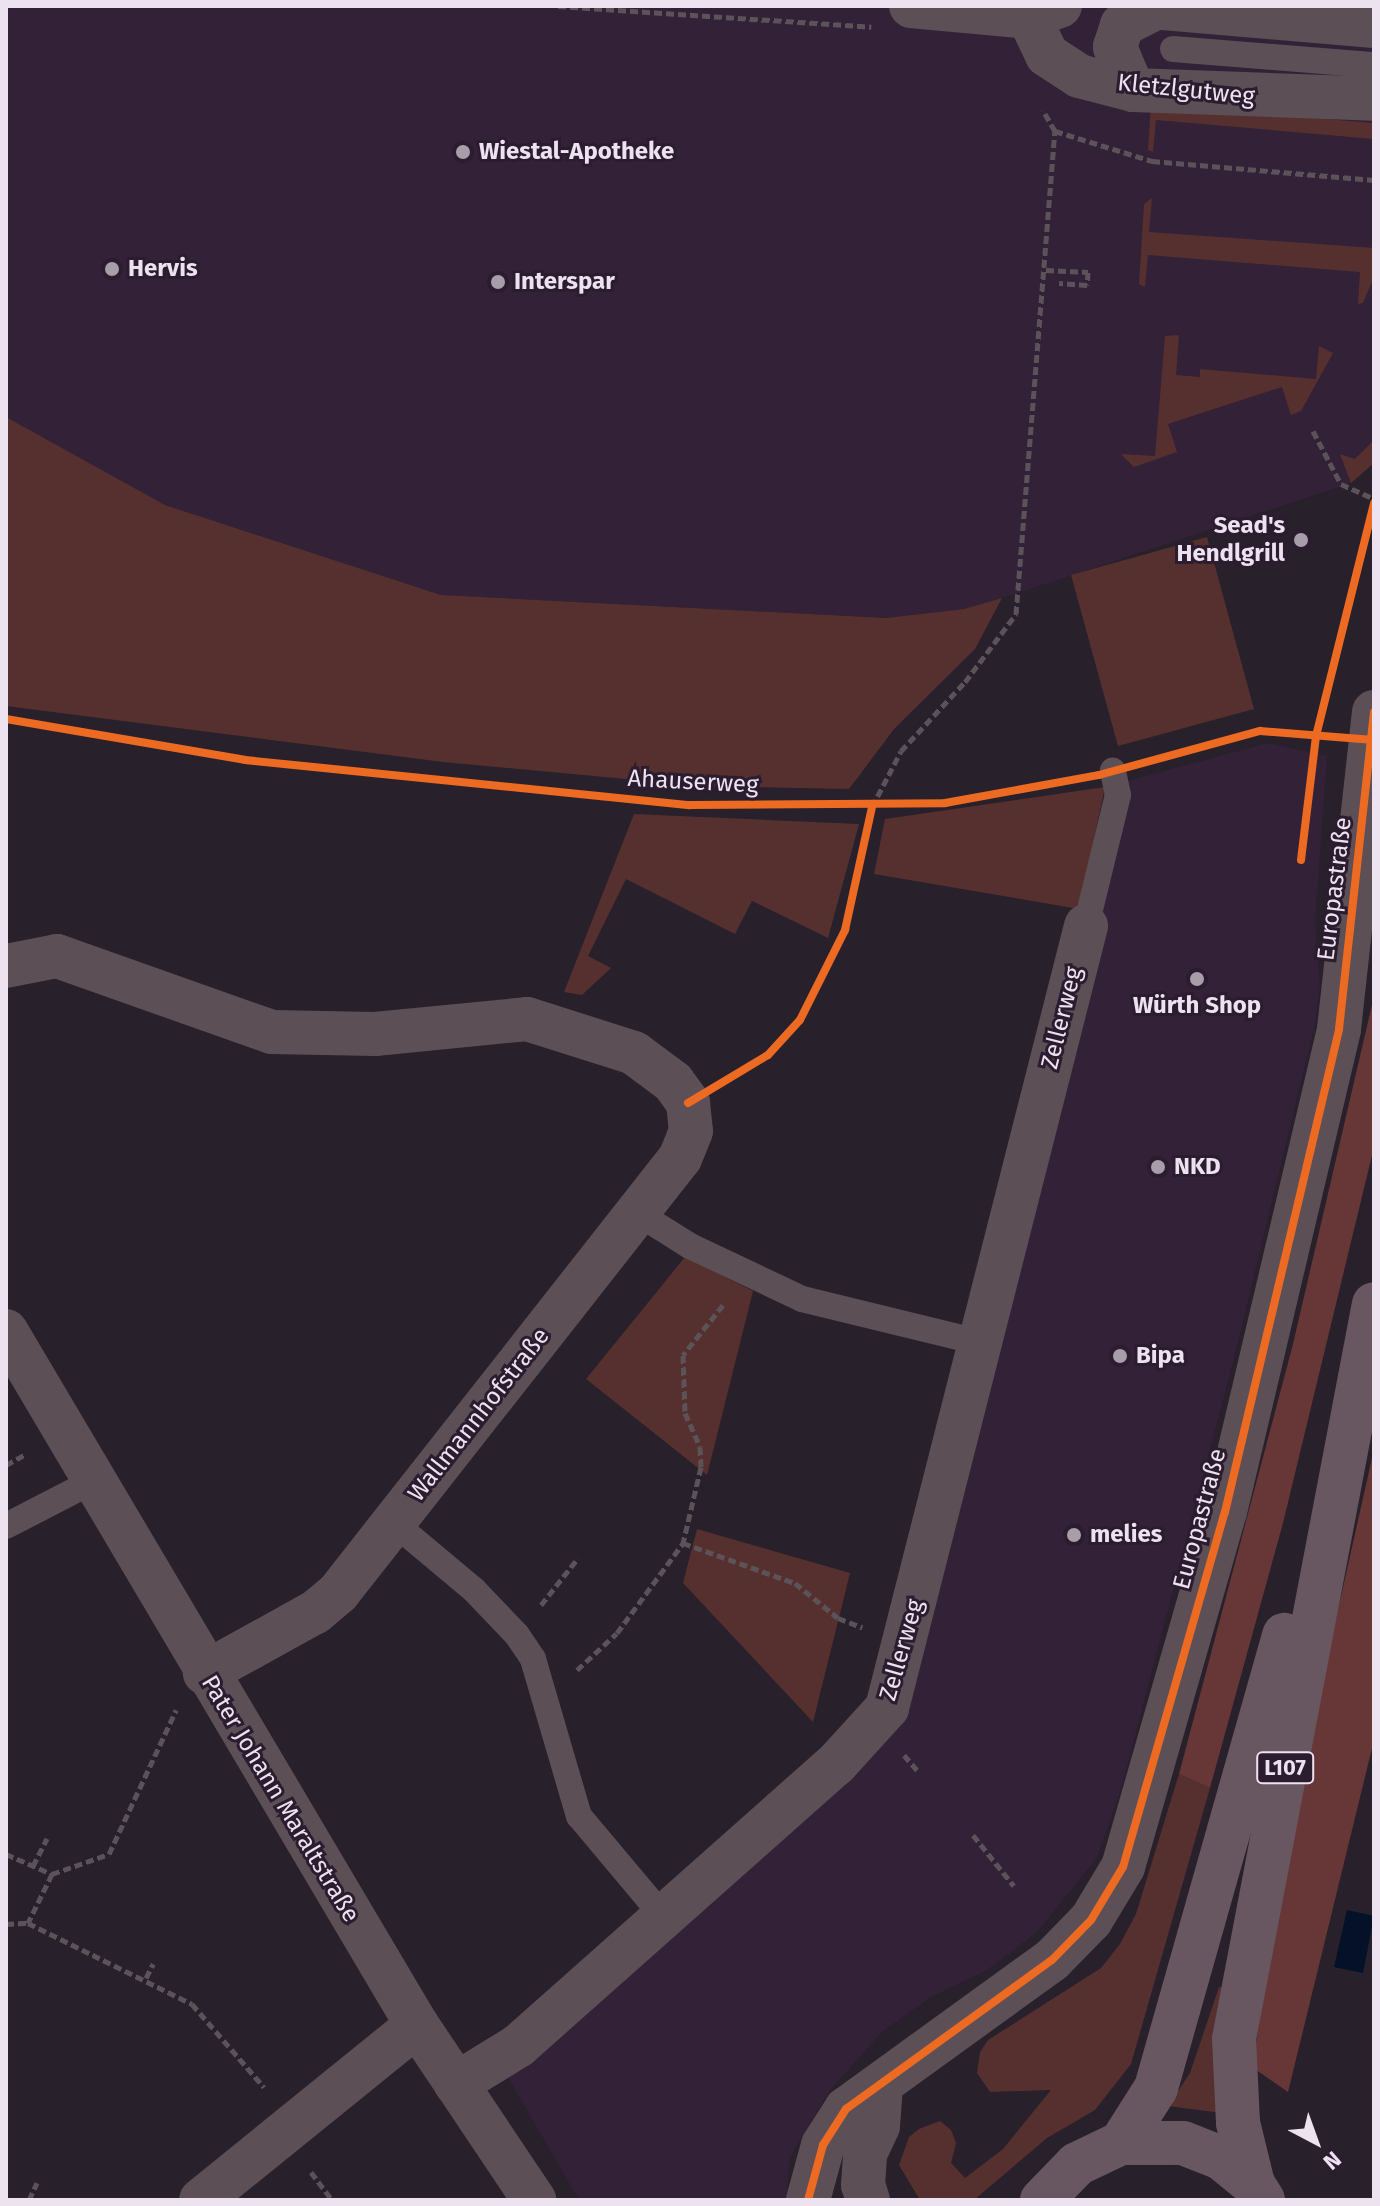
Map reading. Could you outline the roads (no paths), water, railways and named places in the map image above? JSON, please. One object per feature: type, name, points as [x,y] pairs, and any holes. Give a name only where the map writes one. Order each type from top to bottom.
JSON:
[{"type":"main road","name":"L107","points":[[1258,2192],[1238,2123],[1234,2039],[1374,1304]]},
{"type":"main road","name":"L107","points":[[1121,2143],[1156,2088],[1364,1352]]},
{"type":"main road","name":"L107","points":[[1042,2200],[1077,2164],[1121,2143],[1183,2143],[1221,2158],[1258,2192]]},
{"type":"street","points":[[1140,6],[1374,26]]},
{"type":"street","points":[[1133,90],[1115,47],[1122,25],[1157,7]]},
{"type":"street","name":"Kletzlgutweg","points":[[899,17],[1045,12],[1047,55],[1079,76],[1133,90],[1374,99]]},
{"type":"street","name":"Europastraße","points":[[808,2200],[823,2145],[846,2109],[881,2085],[914,2055],[1052,1960],[1091,1920],[1123,1867],[1225,1512],[1339,1029],[1374,712]]},
{"type":"street","name":"Zellerweg","points":[[456,2084],[518,2046],[875,1726],[887,1708],[907,1643],[978,1342],[1086,926]]},
{"type":"street","name":"Wallmannhofstraße","points":[[6,966],[57,956],[272,1032],[375,1034],[527,1019],[634,1053],[673,1082],[688,1103],[691,1131],[680,1158],[338,1593],[315,1612],[209,1680]]},
{"type":"street","name":"Pater Johann Maraltstraße","points":[[6,1331],[209,1680],[417,2025],[534,2200]]},
{"type":"street","points":[[201,2200],[417,2025]]},
{"type":"street","points":[[868,2200],[865,2154],[878,2126],[881,2085]]},
{"type":"lane","points":[[1173,49],[1374,65]]},
{"type":"lane","points":[[1086,926],[1118,795],[1113,771]]},
{"type":"lane","points":[[639,1214],[745,1275],[802,1299],[978,1342]]},
{"type":"lane","points":[[6,1526],[93,1481]]},
{"type":"lane","points":[[394,1523],[474,1590],[517,1635],[533,1659],[579,1816],[663,1916]]},
{"type":"water","points":[[1347,1910],[1374,1916],[1363,1973],[1334,1967]]},
{"type":"place","name":"Wiestal-Apotheke","points":[[463,152]]},
{"type":"place","name":"Hervis","points":[[112,269]]},
{"type":"place","name":"Interspar","points":[[498,282]]},
{"type":"place","name":"Sead's Hendlgrill","points":[[1301,540]]},
{"type":"place","name":"Würth Shop","points":[[1197,979]]},
{"type":"place","name":"NKD","points":[[1158,1167]]},
{"type":"place","name":"Bipa","points":[[1120,1356]]},
{"type":"place","name":"melies","points":[[1074,1535]]}]
